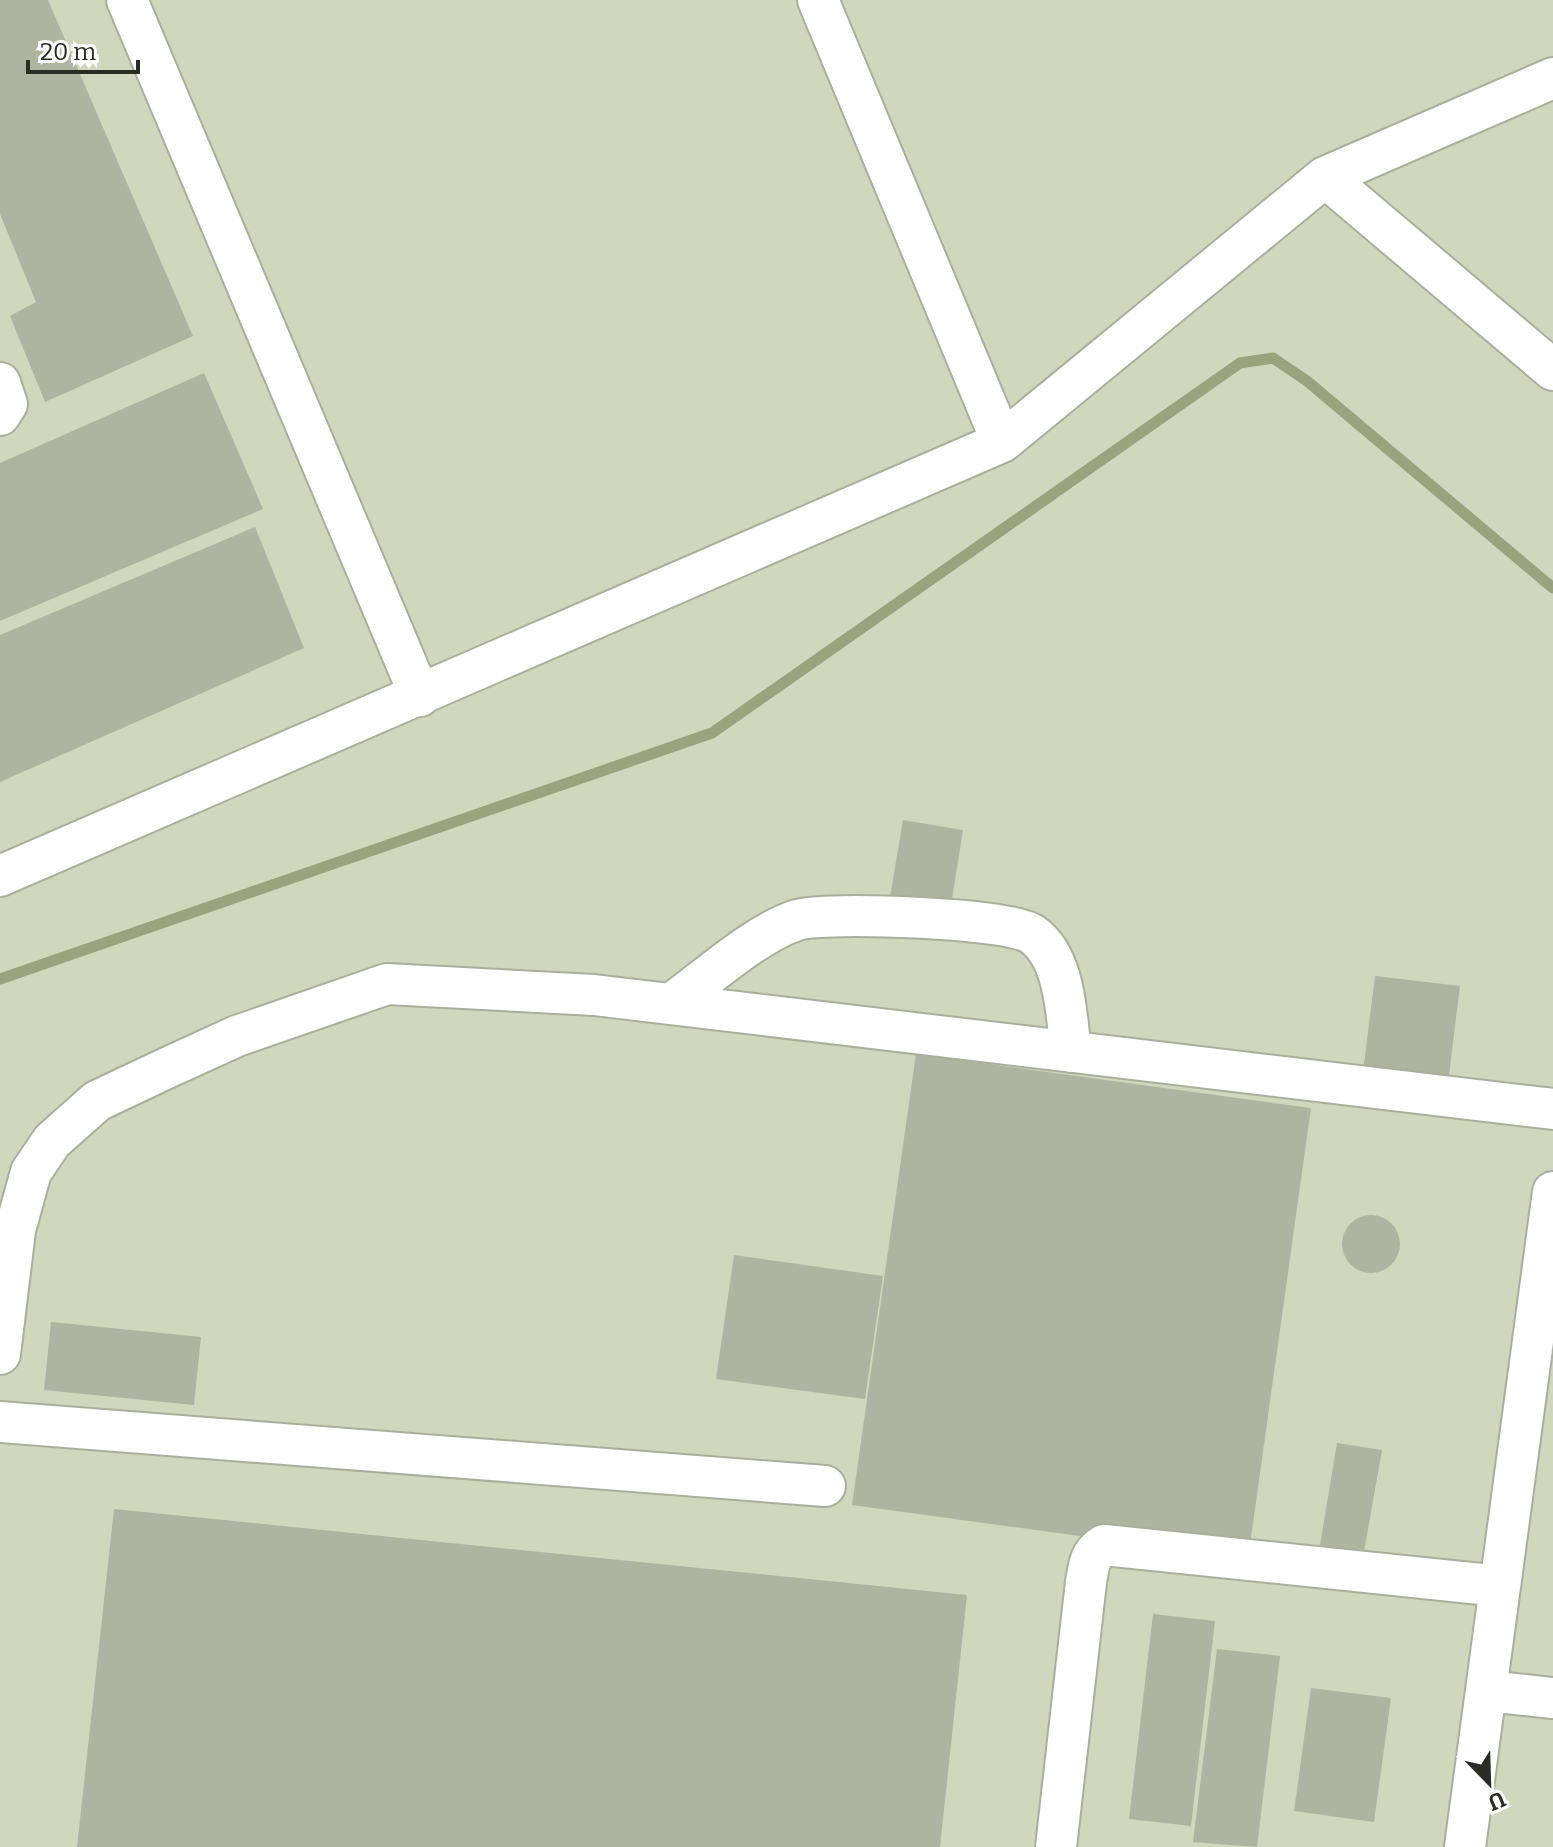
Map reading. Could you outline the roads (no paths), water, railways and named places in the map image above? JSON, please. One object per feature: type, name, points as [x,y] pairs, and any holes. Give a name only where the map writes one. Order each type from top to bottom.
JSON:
[{"type":"lane","points":[[127,0],[420,696]]},
{"type":"lane","points":[[818,0],[1002,442]]},
{"type":"lane","points":[[0,876],[1002,442],[1325,177],[1553,78]]},
{"type":"lane","points":[[1325,177],[1553,370]]},
{"type":"lane","points":[[0,383],[7,404],[0,415]]},
{"type":"lane","points":[[671,1004],[776,930],[816,915],[986,922],[1031,932],[1047,950],[1061,984],[1071,1052]]},
{"type":"lane","points":[[0,1354],[15,1230],[31,1172],[52,1141],[97,1101],[237,1036],[387,984],[579,994],[1553,1109]]},
{"type":"lane","points":[[1465,1847],[1500,1586],[1540,1396],[1553,1192]]},
{"type":"lane","points":[[0,1422],[825,1486]]},
{"type":"lane","points":[[1056,1847],[1086,1582],[1091,1554],[1104,1545],[1500,1586]]},
{"type":"lane","points":[[1486,1691],[1553,1698]]},
{"type":"waterway","points":[[0,979],[712,733],[1240,363],[1273,358],[1307,381],[1553,588]]}]
